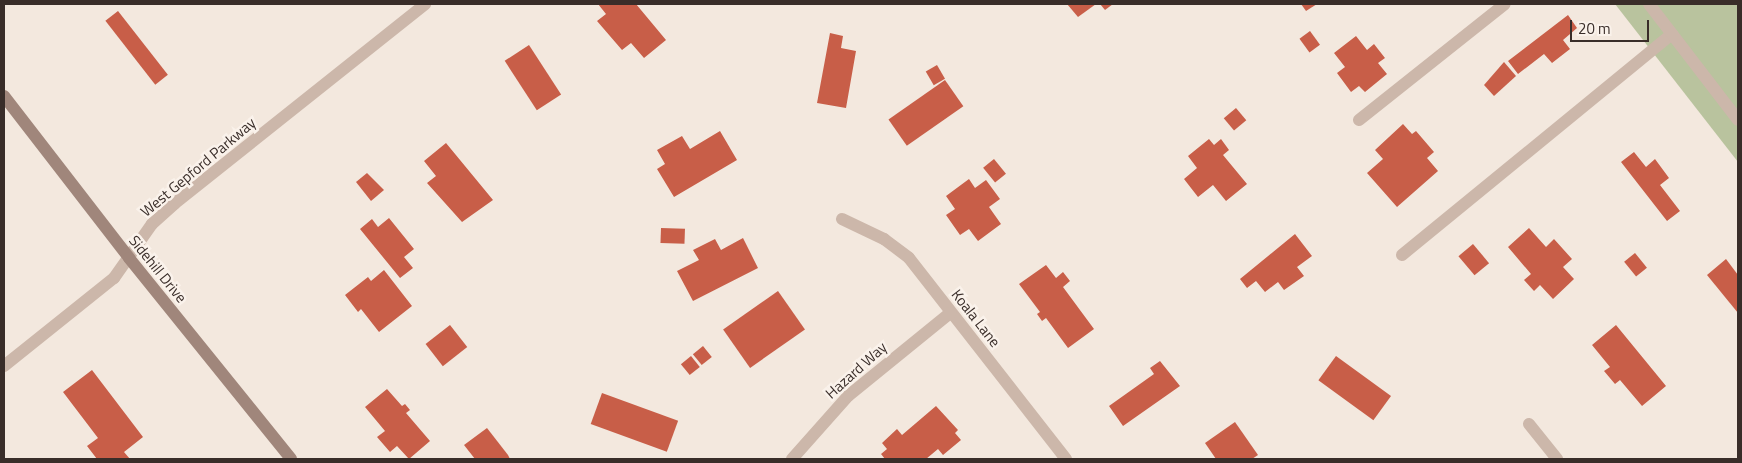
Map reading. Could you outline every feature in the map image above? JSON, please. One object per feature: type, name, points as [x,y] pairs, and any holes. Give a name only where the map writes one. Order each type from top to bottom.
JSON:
[{"type":"street","name":"West Gepford Parkway","points":[[4,366],[106,284],[129,258],[152,224],[174,204],[425,4]]},
{"type":"street","points":[[1359,120],[1505,4]]},
{"type":"street","points":[[1649,4],[1738,120]]},
{"type":"street","points":[[1402,255],[1672,34]]},
{"type":"street","name":"Sidehill Drive","points":[[4,96],[129,258],[291,459]]},
{"type":"street","name":"Koala Lane","points":[[842,219],[884,239],[909,258],[950,313],[1066,459]]},
{"type":"street","name":"Hazard Way","points":[[792,459],[855,390],[950,313]]},
{"type":"street","points":[[1529,424],[1557,459]]},
{"type":"green space","points":[[1615,4],[1738,4],[1738,162]]},
{"type":"building","points":[[598,4],[636,4],[666,40],[644,58],[631,43],[622,50],[597,21],[606,14]]},
{"type":"building","points":[[1067,4],[1096,4],[1078,17]]},
{"type":"building","points":[[1100,4],[1113,4],[1105,10]]},
{"type":"building","points":[[1301,4],[1317,4],[1306,11]]},
{"type":"building","points":[[118,11],[168,75],[155,85],[105,21]]},
{"type":"building","points":[[1568,15],[1577,28],[1563,40],[1570,49],[1552,63],[1544,54],[1518,74],[1508,61]]},
{"type":"building","points":[[1310,31],[1320,45],[1309,52],[1299,39]]},
{"type":"building","points":[[830,33],[843,36],[841,48],[856,51],[846,108],[817,103]]},
{"type":"building","points":[[1356,36],[1367,50],[1374,44],[1385,58],[1378,63],[1387,74],[1365,92],[1359,86],[1351,92],[1337,73],[1345,67],[1334,53]]},
{"type":"building","points":[[529,45],[561,94],[537,110],[505,61]]},
{"type":"building","points":[[1504,62],[1516,76],[1494,96],[1484,85]]},
{"type":"building","points":[[937,65],[945,79],[934,85],[926,72]]},
{"type":"building","points":[[945,80],[963,106],[907,146],[888,120]]},
{"type":"building","points":[[1236,108],[1246,120],[1234,131],[1224,118]]},
{"type":"building","points":[[1403,124],[1412,134],[1416,131],[1434,152],[1427,158],[1438,171],[1397,207],[1367,173],[1383,159],[1375,150]]},
{"type":"building","points":[[720,131],[737,160],[674,197],[657,169],[665,164],[657,150],[682,136],[690,149]]},
{"type":"building","points":[[1209,139],[1214,145],[1221,139],[1229,150],[1223,155],[1247,184],[1226,201],[1213,185],[1198,197],[1184,179],[1197,168],[1188,156]]},
{"type":"building","points":[[446,143],[493,200],[462,222],[427,183],[436,176],[424,161]]},
{"type":"building","points":[[1634,152],[1646,167],[1655,159],[1669,178],[1660,185],[1680,211],[1667,221],[1621,162]]},
{"type":"building","points":[[994,159],[1006,174],[995,183],[983,168]]},
{"type":"building","points":[[367,173],[384,190],[371,201],[356,182]]},
{"type":"building","points":[[969,179],[975,188],[986,180],[1000,199],[989,207],[1001,224],[978,241],[969,229],[960,235],[946,215],[955,209],[946,196]]},
{"type":"building","points":[[389,218],[414,249],[404,257],[413,268],[400,278],[360,229],[372,219],[378,227]]},
{"type":"building","points":[[661,228],[685,229],[684,244],[660,243]]},
{"type":"building","points":[[1529,228],[1546,247],[1554,239],[1572,259],[1563,267],[1574,279],[1553,299],[1540,285],[1534,291],[1524,280],[1531,274],[1508,247]]},
{"type":"building","points":[[1295,234],[1312,256],[1297,267],[1304,276],[1284,290],[1278,282],[1265,292],[1256,281],[1247,288],[1240,279]]},
{"type":"building","points":[[743,238],[758,268],[693,301],[677,271],[699,260],[693,250],[715,239],[721,250]]},
{"type":"building","points":[[1473,244],[1489,263],[1475,275],[1458,256]]},
{"type":"building","points":[[1635,253],[1647,268],[1636,277],[1624,262]]},
{"type":"building","points":[[1726,259],[1738,275],[1738,313],[1707,275]]},
{"type":"building","points":[[1046,265],[1056,278],[1063,272],[1070,281],[1063,287],[1094,329],[1068,348],[1046,318],[1042,321],[1037,314],[1040,312],[1019,284]]},
{"type":"building","points":[[384,270],[412,306],[379,332],[361,309],[358,312],[345,295],[368,277],[371,281]]},
{"type":"building","points":[[778,291],[805,330],[750,368],[723,329]]},
{"type":"building","points":[[450,325],[467,347],[443,366],[426,344]]},
{"type":"building","points":[[1616,325],[1666,386],[1642,406],[1620,380],[1615,384],[1604,371],[1610,367],[1592,345]]},
{"type":"building","points":[[703,346],[712,357],[702,365],[693,354]]},
{"type":"building","points":[[691,356],[700,367],[690,375],[681,364]]},
{"type":"building","points":[[1336,356],[1391,396],[1373,420],[1318,380]]},
{"type":"building","points":[[1160,361],[1180,386],[1123,426],[1109,406],[1154,374],[1150,368]]},
{"type":"building","points":[[92,370],[143,437],[124,452],[130,459],[97,459],[87,446],[98,438],[63,392]]},
{"type":"building","points":[[387,389],[402,406],[405,404],[410,410],[406,413],[430,441],[409,459],[397,446],[390,452],[377,437],[385,431],[365,407]]},
{"type":"building","points":[[602,393],[678,421],[667,452],[591,424]]},
{"type":"building","points":[[936,406],[958,430],[955,433],[961,440],[943,455],[938,449],[926,459],[885,459],[881,454],[887,449],[882,443],[897,429],[902,435]]},
{"type":"building","points":[[1235,422],[1258,455],[1252,459],[1216,459],[1205,443]]},
{"type":"building","points":[[487,428],[510,459],[475,459],[464,445]]}]
